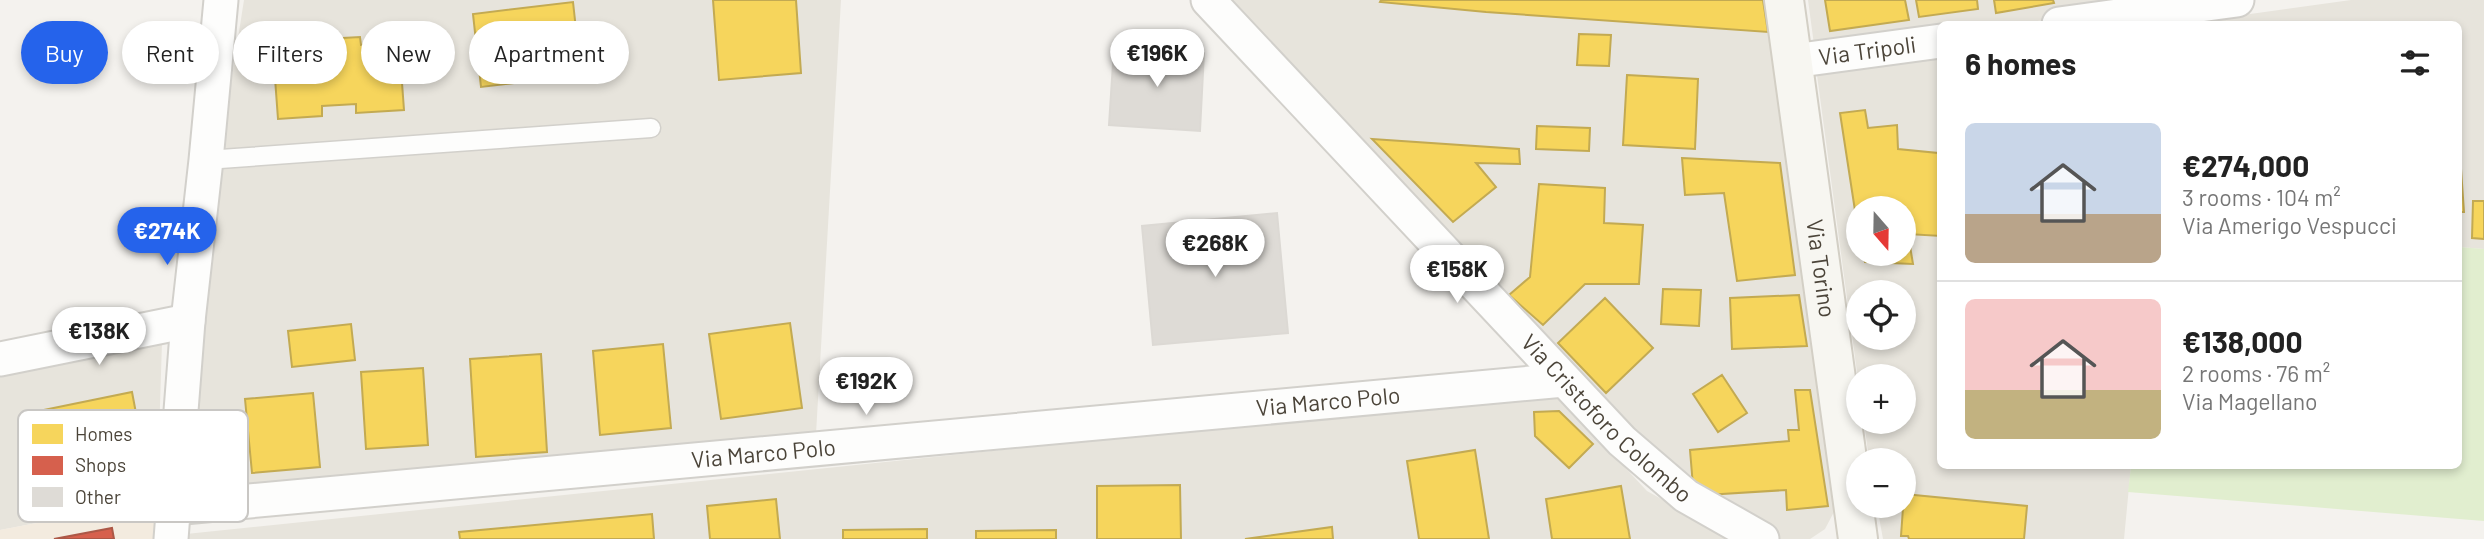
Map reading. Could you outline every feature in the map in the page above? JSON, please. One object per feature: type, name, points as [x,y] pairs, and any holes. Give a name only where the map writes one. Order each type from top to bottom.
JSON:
[{"type":"street","points":[[181,410],[221,0]]},
{"type":"street","name":"Via Cristoforo Colombo","points":[[1208,0],[1622,441],[1686,496],[1762,539]]},
{"type":"street","name":"Via Torino","points":[[1784,0],[1858,539]]},
{"type":"street","points":[[2081,21],[2237,0]]},
{"type":"street","name":"Via Tripoli","points":[[1793,61],[1937,42]]},
{"type":"street","points":[[0,359],[188,321]]},
{"type":"street","name":"Via Marco Polo","points":[[248,516],[1564,380]]},
{"type":"street","name":"Via Marco Polo","points":[[172,524],[191,522]]},
{"type":"lane","points":[[206,160],[651,128]]},
{"type":"shaded area","points":[[244,0],[841,0],[816,434],[248,488],[248,410],[192,410],[217,172],[233,70],[233,84],[347,84],[347,21],[241,21]]},
{"type":"shaded area","points":[[1215,0],[1765,0],[1835,510],[1825,529],[1810,539],[1780,539],[1687,487]]},
{"type":"shaded area","points":[[1808,0],[2194,0],[2038,21],[1937,21],[1937,36],[1815,52]]},
{"type":"shaded area","points":[[2351,0],[2484,0],[2484,249],[2462,247],[2462,21],[2200,21]]},
{"type":"shaded area","points":[[1937,59],[1937,469],[2131,469],[2124,539],[1883,539],[1879,518],[1916,518],[1916,448],[1867,448],[1866,434],[1916,434],[1916,364],[1856,364],[1854,350],[1916,350],[1916,280],[1846,280],[1846,291],[1817,75]]},
{"type":"shaded area","points":[[162,342],[160,410],[18,410],[18,522],[42,522],[0,530],[0,373]]},
{"type":"shaded area","points":[[1555,393],[1647,491],[1733,539],[186,539],[186,534]]},
{"type":"shaded area","points":[[42,522],[155,522],[153,539],[0,539],[0,530]]},
{"type":"green space","points":[[2462,247],[2484,249],[2484,521],[2128,492],[2131,469],[2462,469]]},
{"type":"building: Homes","points":[[713,0],[796,0],[801,73],[719,80]]},
{"type":"building: Homes","points":[[1763,0],[1768,32],[1486,12],[1380,2]]},
{"type":"building: Homes","points":[[1825,0],[1905,0],[1909,20],[1830,31]]},
{"type":"building: Homes","points":[[1916,0],[1977,0],[1978,9],[1919,17]]},
{"type":"building: Homes","points":[[1994,0],[2053,0],[2054,3],[1996,13]]},
{"type":"building: Homes","points":[[573,2],[575,21],[474,21],[473,14]]},
{"type":"building: Homes","points":[[1579,34],[1611,35],[1609,66],[1577,65]]},
{"type":"building: Homes","points":[[360,37],[361,84],[402,84],[404,110],[356,113],[356,104],[322,106],[322,116],[278,119],[275,84],[347,84],[347,38]]},
{"type":"building: Homes","points":[[1627,75],[1698,79],[1695,149],[1623,145]]},
{"type":"building: Homes","points":[[481,84],[506,84],[481,87]]},
{"type":"building: Homes","points":[[1865,110],[1868,128],[1897,125],[1898,149],[1937,153],[1937,236],[1916,234],[1916,196],[1853,196],[1840,113]]},
{"type":"building: Homes","points":[[1537,126],[1590,128],[1589,151],[1536,149]]},
{"type":"building: Homes","points":[[1372,139],[1519,149],[1520,164],[1476,163],[1496,187],[1453,222]]},
{"type":"building: Homes","points":[[1682,158],[1780,163],[1795,275],[1737,281],[1724,193],[1685,195]]},
{"type":"building: Homes","points":[[1539,184],[1605,188],[1604,223],[1643,225],[1639,284],[1585,284],[1543,325],[1509,295],[1530,277]]},
{"type":"building: Homes","points":[[2473,201],[2484,201],[2484,239],[2472,238]]},
{"type":"building: Homes","points":[[1663,289],[1701,290],[1699,326],[1661,324]]},
{"type":"building: Homes","points":[[1799,295],[1807,346],[1732,349],[1730,298]]},
{"type":"building: Homes","points":[[1605,298],[1653,348],[1606,393],[1558,343]]},
{"type":"building: Homes","points":[[790,323],[802,408],[721,419],[709,334]]},
{"type":"building: Homes","points":[[351,324],[355,360],[292,367],[288,331]]},
{"type":"building: Homes","points":[[663,344],[671,428],[600,435],[593,351]]},
{"type":"building: Homes","points":[[541,354],[547,452],[476,457],[470,359]]},
{"type":"building: Homes","points":[[423,368],[428,445],[366,449],[361,372]]},
{"type":"building: Homes","points":[[1722,375],[1747,413],[1718,432],[1693,394]]},
{"type":"building: Homes","points":[[1795,390],[1810,390],[1828,506],[1787,510],[1786,490],[1706,495],[1693,486],[1690,450],[1789,441],[1788,430],[1799,430]]},
{"type":"building: Homes","points":[[132,392],[135,410],[44,410]]},
{"type":"building: Homes","points":[[313,393],[320,467],[252,473],[245,399]]},
{"type":"building: Homes","points":[[1559,411],[1593,444],[1569,468],[1535,436],[1534,412]]},
{"type":"building: Homes","points":[[1475,450],[1489,539],[1419,539],[1407,461]]},
{"type":"building: Homes","points":[[1180,485],[1181,539],[1097,539],[1097,486]]},
{"type":"building: Homes","points":[[1621,486],[1630,539],[1552,539],[1546,499]]},
{"type":"building: Homes","points":[[1916,495],[2027,506],[2024,539],[1909,539],[1908,536],[1901,536],[1902,518],[1916,518]]},
{"type":"building: Homes","points":[[776,499],[780,539],[710,539],[707,506]]},
{"type":"building: Homes","points":[[652,514],[654,539],[460,539],[459,532]]},
{"type":"building: Homes","points":[[1332,527],[1333,539],[1245,539]]},
{"type":"building: Homes","points":[[927,529],[927,539],[843,539],[843,530]]},
{"type":"building: Homes","points":[[1056,530],[1056,539],[976,539],[976,531]]},
{"type":"building: Shops","points":[[112,528],[114,539],[54,539]]},
{"type":"building: Other","points":[[1114,48],[1204,53],[1200,131],[1109,125]]},
{"type":"building: Other","points":[[1277,213],[1288,333],[1153,345],[1142,226]]}]
